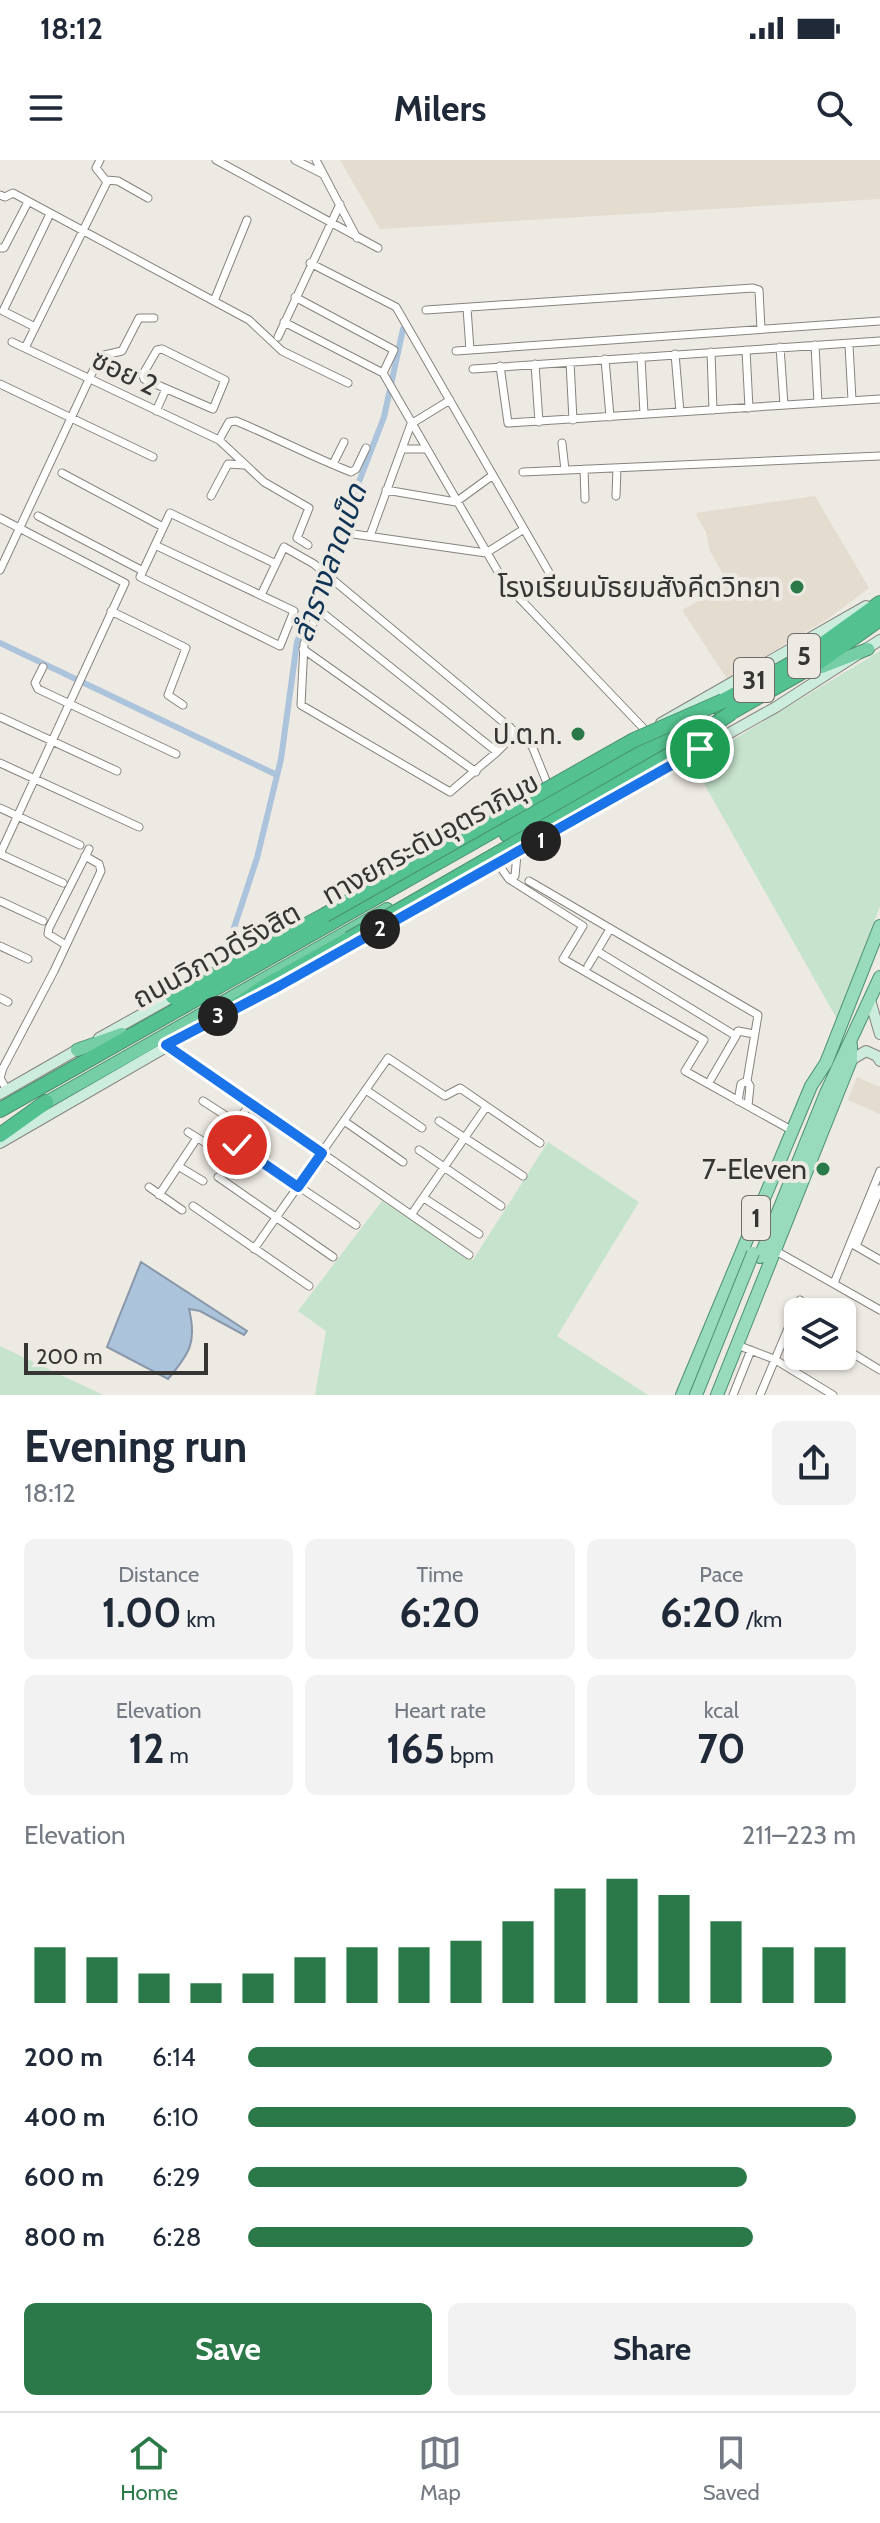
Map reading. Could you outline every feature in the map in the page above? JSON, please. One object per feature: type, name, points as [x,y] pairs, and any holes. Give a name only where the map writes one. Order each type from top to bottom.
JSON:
[{"type":"highway","name":"ถนนวิภาวดีรังสิต","points":[[0,1102],[821,641],[874,604],[880,595]]},
{"type":"highway","name":"ทางยกระดับอุตราภิมุข","points":[[1,1132],[331,933],[727,707],[809,654],[874,604]]},
{"type":"highway","name":"ทางยกระดับอุตราภิมุข","points":[[0,1110],[727,707],[818,663],[880,619]]},
{"type":"highway","name":"ถนนวิภาวดีรังสิต","points":[[46,1102],[822,667],[880,626]]},
{"type":"highway","points":[[822,667],[868,649]]},
{"type":"highway","name":"5","points":[[173,997],[634,740],[727,707]]},
{"type":"highway","name":"5","points":[[227,1012],[265,986],[671,754],[727,707]]},
{"type":"highway","points":[[636,747],[651,728]]},
{"type":"highway","points":[[77,1050],[122,1034]]},
{"type":"highway","points":[[1,1132],[46,1102]]},
{"type":"highway","points":[[1,1132],[34,1121]]},
{"type":"main road","name":"ถนนวิภาวดีรังสิต","points":[[4,1092],[547,783],[874,604]]},
{"type":"main road","name":"ถนนวิภาวดีรังสิต","points":[[34,1121],[797,695],[880,640]]},
{"type":"main road","name":"1","points":[[687,1393],[701,1350],[811,1086],[826,1063],[880,926]]},
{"type":"main road","name":"1","points":[[717,1395],[851,1060],[851,1045],[880,977]]},
{"type":"main road","points":[[870,1000],[880,1034]]},
{"type":"main road","points":[[687,1393],[757,1255],[826,1093],[851,1045]]},
{"type":"main road","points":[[851,1060],[866,1051],[880,1061]]},
{"type":"main road","points":[[704,1395],[820,1089],[826,1063]]},
{"type":"main road","points":[[701,1350],[694,1375],[696,1384],[702,1390],[715,1390],[729,1365]]},
{"type":"street","points":[[100,160],[96,168],[106,180],[118,181],[148,198]]},
{"type":"street","points":[[216,160],[378,248]]},
{"type":"street","points":[[295,160],[323,174]]},
{"type":"street","points":[[316,160],[357,238]]},
{"type":"street","points":[[25,348],[106,180]]},
{"type":"street","points":[[0,195],[5,197],[13,193],[214,301],[249,320],[282,351],[348,383]]},
{"type":"street","points":[[0,248],[4,248],[28,202]]},
{"type":"street","points":[[278,337],[340,204]]},
{"type":"street","points":[[35,327],[3,311],[50,214]]},
{"type":"street","points":[[214,301],[247,220]]},
{"type":"street","points":[[310,263],[396,307],[554,581]]},
{"type":"street","points":[[426,310],[753,288],[759,290],[761,329]]},
{"type":"street","points":[[295,297],[394,350],[383,373]]},
{"type":"street","points":[[467,308],[470,350]]},
{"type":"street","points":[[0,570],[100,356],[122,351],[139,318],[154,318]]},
{"type":"street","points":[[456,351],[880,321]]},
{"type":"street","points":[[284,322],[383,373],[504,582],[651,728]]},
{"type":"street","points":[[473,369],[880,341]]},
{"type":"street","name":"ซอย 2","points":[[12,342],[219,440]]},
{"type":"street","points":[[815,345],[818,403]]},
{"type":"street","points":[[849,345],[852,400]]},
{"type":"street","points":[[780,347],[784,405]]},
{"type":"street","points":[[159,349],[225,380],[213,409],[166,389],[143,376],[159,349]]},
{"type":"street","points":[[746,350],[749,408]]},
{"type":"street","points":[[711,352],[713,410]]},
{"type":"street","points":[[675,354],[680,412]]},
{"type":"street","points":[[641,357],[644,414]]},
{"type":"street","points":[[605,359],[610,417]]},
{"type":"street","points":[[570,362],[573,420]]},
{"type":"street","points":[[535,364],[539,422]]},
{"type":"street","points":[[500,366],[505,421],[539,422],[880,399]]},
{"type":"street","points":[[0,384],[153,457]]},
{"type":"street","points":[[156,411],[166,389]]},
{"type":"street","points":[[370,536],[411,424],[450,400]]},
{"type":"street","points":[[308,545],[297,538],[309,508],[264,482],[219,440],[229,422],[236,421],[313,458],[354,471],[366,448]]},
{"type":"street","points":[[333,464],[344,442]]},
{"type":"street","points":[[562,443],[565,470]]},
{"type":"street","points":[[402,449],[426,449]]},
{"type":"street","points":[[523,472],[880,456]]},
{"type":"street","points":[[211,496],[228,464],[244,465]]},
{"type":"street","points":[[616,496],[617,468]]},
{"type":"street","points":[[584,469],[585,499]]},
{"type":"street","points":[[62,473],[163,527]]},
{"type":"street","points":[[386,490],[456,502],[493,475]]},
{"type":"street","points":[[155,545],[262,593],[294,611],[280,646],[140,577],[163,527],[170,513],[276,564]]},
{"type":"street","points":[[38,516],[143,571]]},
{"type":"street","points":[[0,518],[125,583],[0,854],[63,883]]},
{"type":"street","points":[[353,534],[486,553],[524,529]]},
{"type":"street","points":[[262,593],[284,547],[299,555],[348,590],[532,746],[547,783]]},
{"type":"street","points":[[497,752],[319,610],[303,649],[301,705],[450,792],[497,752],[513,730]]},
{"type":"street","points":[[111,611],[186,648],[168,695],[183,705]]},
{"type":"street","points":[[303,649],[476,772]]},
{"type":"street","points":[[43,667],[35,683],[38,689],[176,754]]},
{"type":"street","points":[[0,717],[117,771]]},
{"type":"street","points":[[0,763],[139,827]]},
{"type":"street","points":[[0,808],[85,850],[101,868],[66,945],[3,1068],[0,1078],[4,1092]]},
{"type":"street","points":[[66,945],[48,934],[49,928],[85,850]]},
{"type":"street","points":[[513,876],[517,854]]},
{"type":"street","points":[[498,864],[583,926],[563,959],[704,1040],[685,1071],[793,1131]]},
{"type":"street","points":[[513,876],[529,881],[758,1015],[747,1081],[750,1086],[748,1106]]},
{"type":"street","points":[[0,901],[43,921]]},
{"type":"street","points":[[588,966],[610,929]]},
{"type":"street","points":[[0,946],[28,959]]},
{"type":"street","points":[[597,951],[736,1036]]},
{"type":"street","points":[[711,1079],[738,1031],[754,1034]]},
{"type":"street","points":[[166,1045],[469,1255]]},
{"type":"street","points":[[254,1249],[388,1058],[445,1096],[460,1088],[540,1143]]},
{"type":"street","points":[[738,1101],[741,1084],[747,1081]]},
{"type":"street","points":[[366,1090],[422,1128]]},
{"type":"street","points":[[203,1101],[237,1123]]},
{"type":"street","points":[[188,1132],[217,1150],[250,1104]]},
{"type":"street","points":[[411,1215],[486,1107]]},
{"type":"street","points":[[344,1121],[403,1162]]},
{"type":"street","points":[[439,1121],[523,1176]]},
{"type":"street","points":[[159,1195],[197,1138]]},
{"type":"street","points":[[237,1145],[356,1225]]},
{"type":"street","points":[[419,1150],[501,1206]]},
{"type":"street","points":[[178,1166],[203,1181]]},
{"type":"street","points":[[853,1245],[880,1171]]},
{"type":"street","points":[[218,1177],[333,1257]]},
{"type":"street","points":[[149,1187],[182,1210]]},
{"type":"street","points":[[834,1283],[880,1189]]},
{"type":"street","points":[[424,1198],[479,1234]]},
{"type":"street","points":[[193,1206],[309,1286]]},
{"type":"street","points":[[853,1245],[880,1260]]},
{"type":"street","points":[[776,1251],[880,1310]]},
{"type":"street","points":[[760,1395],[784,1340]]},
{"type":"street","points":[[737,1345],[774,1359],[833,1395]]},
{"type":"street","points":[[733,1395],[751,1350]]},
{"type":"street","points":[[856,1355],[880,1370]]},
{"type":"shaded area","points":[[340,160],[880,160],[880,199],[380,229]]},
{"type":"shaded area","name":"โรงเรียนมัธยมสังคีตวิทยา","points":[[815,496],[869,588],[829,618],[727,679],[682,610],[729,585],[710,551],[706,532],[695,513]]},
{"type":"shaded area","points":[[857,1077],[880,1087],[880,1114],[848,1100]]},
{"type":"green space","points":[[880,651],[880,906],[837,1019],[693,764]]},
{"type":"green space","points":[[548,1142],[639,1202],[557,1336],[648,1395],[315,1395],[326,1331],[298,1311],[382,1201],[473,1260]]},
{"type":"green space","points":[[0,1346],[103,1395],[0,1395]]},
{"type":"water","points":[[141,1262],[247,1331],[244,1335],[200,1311],[189,1309],[192,1330],[190,1347],[168,1379],[107,1347]]},
{"type":"waterway","name":"ลำรางลาดเป็ด","points":[[230,940],[257,858],[281,759],[297,642],[384,417],[403,329]]},
{"type":"waterway","points":[[0,643],[277,775]]},
{"type":"place","name":"โรงเรียนมัธยมสังคีตวิทยา","points":[[797,587]]},
{"type":"place","name":"ป.ต.ท.","points":[[578,734]]},
{"type":"place","name":"7-Eleven","points":[[823,1169]]},
{"type":"route","points":[[237,1145],[298,1187],[322,1153],[166,1045],[279,986],[700,749]]}]
